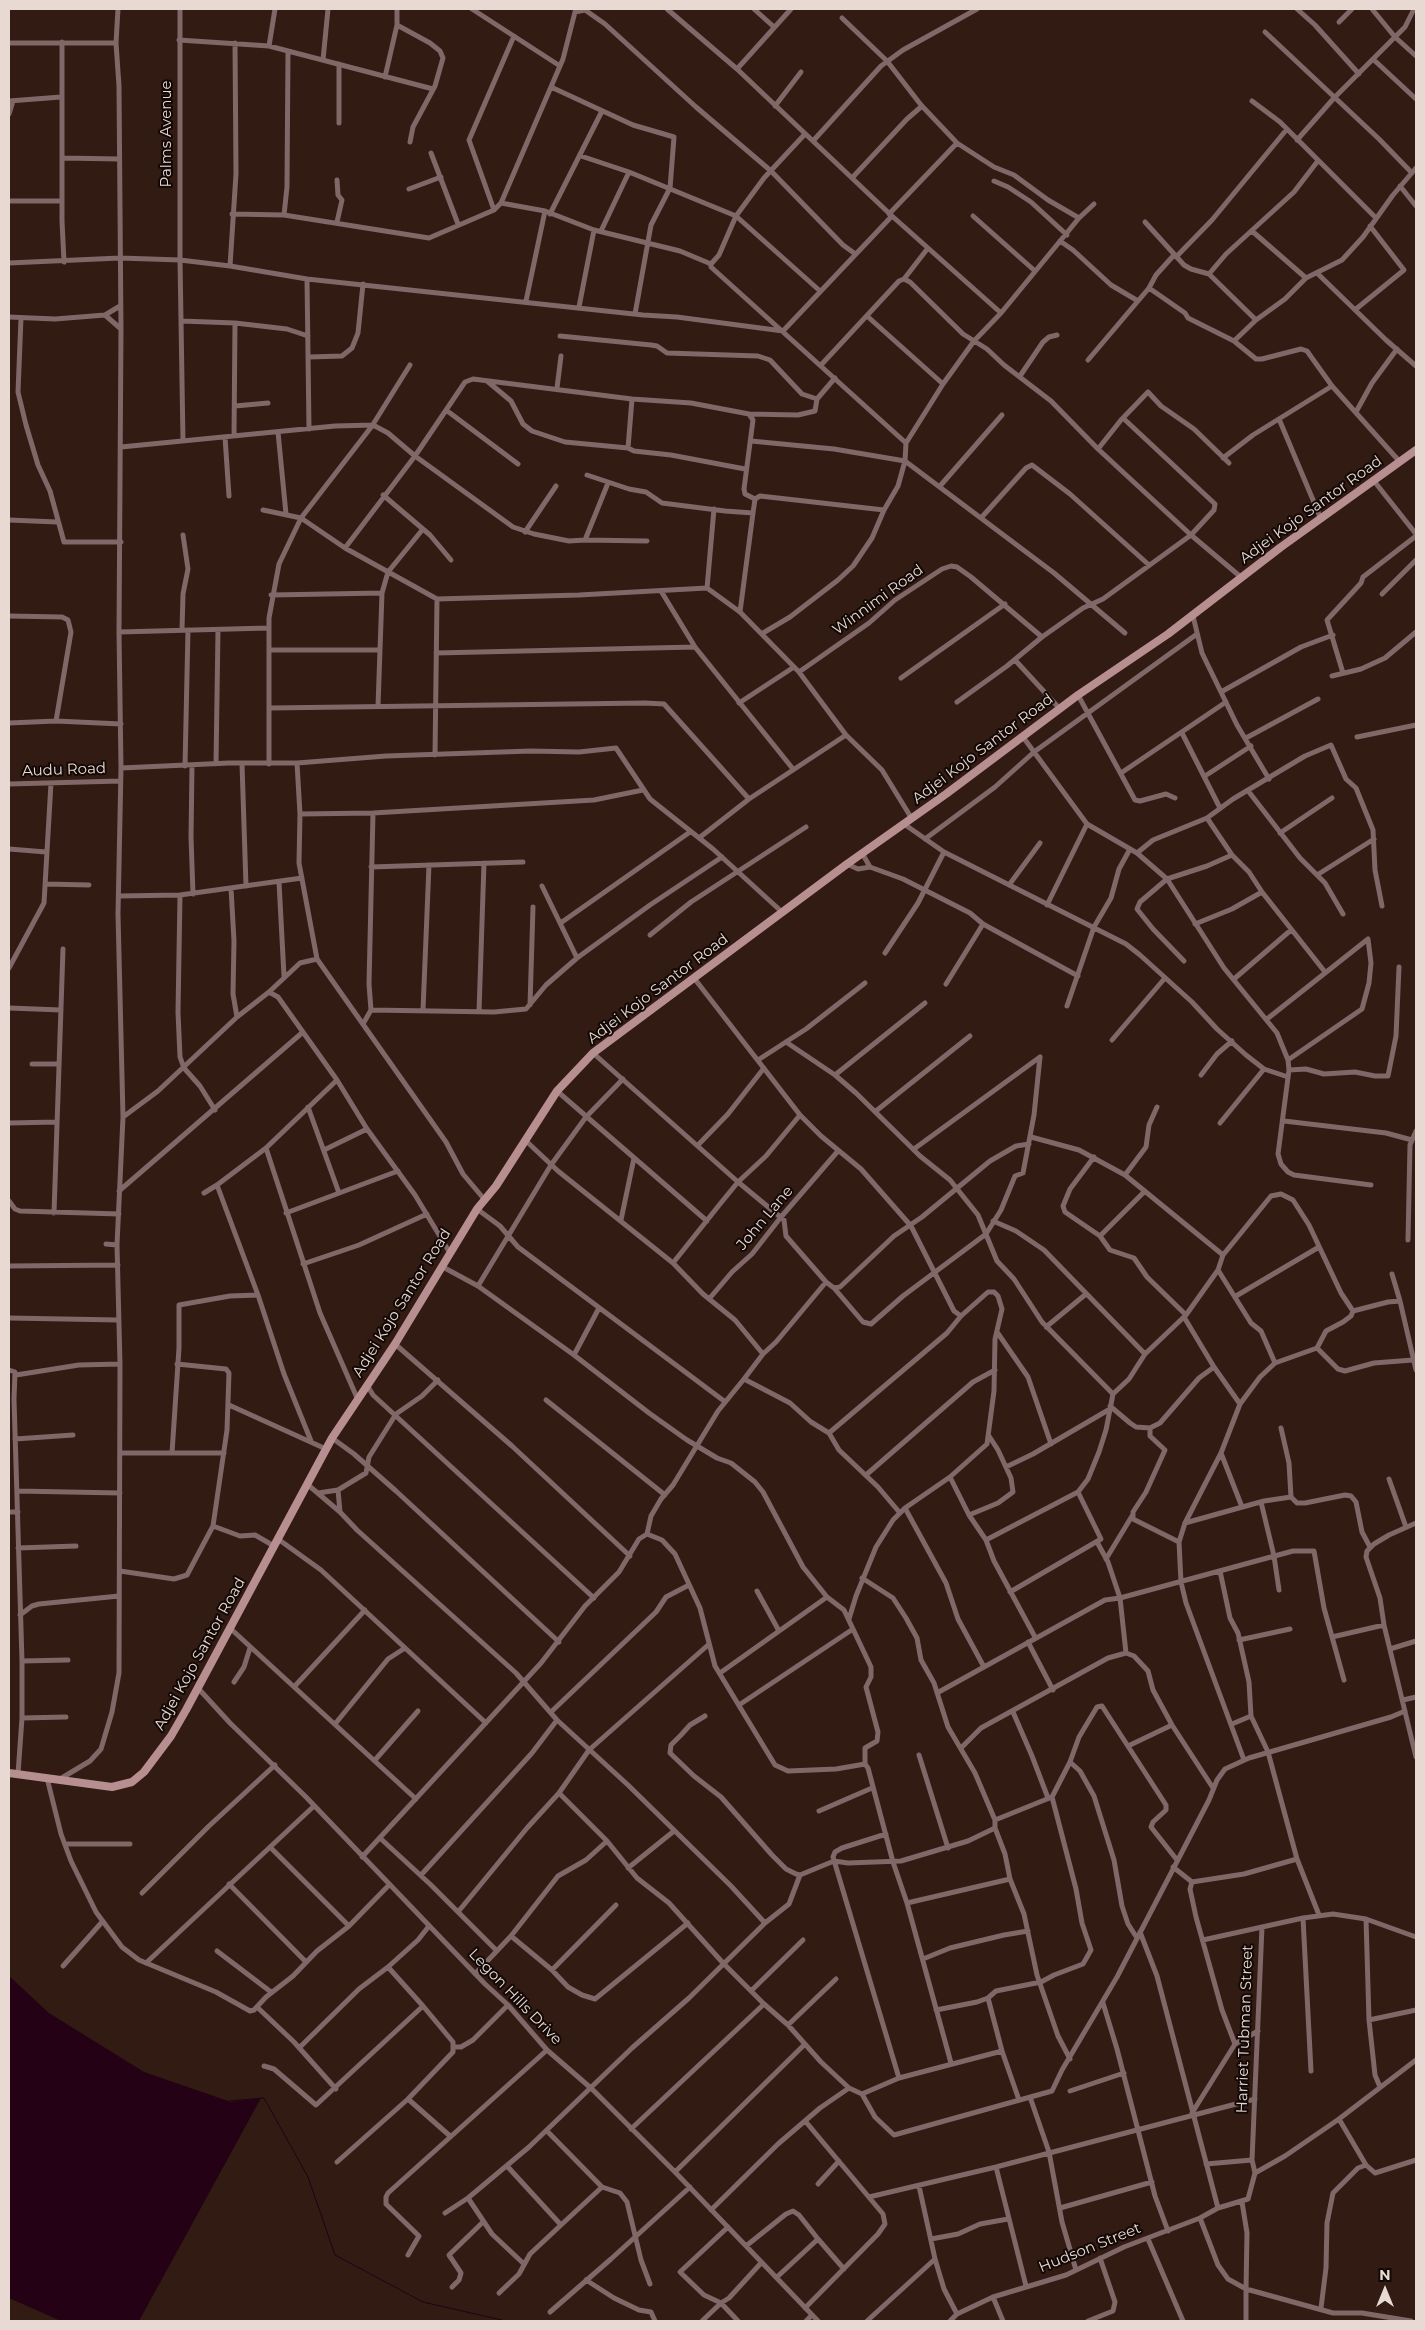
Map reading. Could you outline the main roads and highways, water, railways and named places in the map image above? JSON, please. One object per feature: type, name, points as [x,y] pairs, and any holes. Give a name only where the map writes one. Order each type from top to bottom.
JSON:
[{"type":"waterway","points":[[229,2101],[264,2098],[308,2177],[335,2255],[423,2302],[506,2321]]}]
